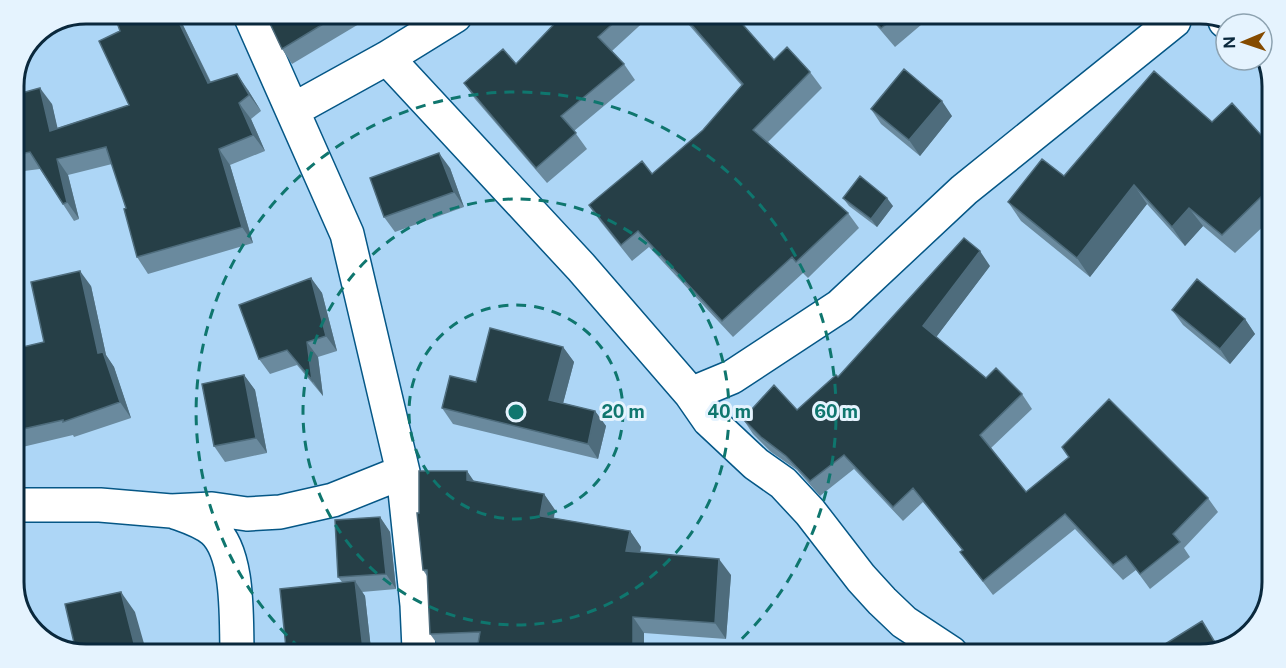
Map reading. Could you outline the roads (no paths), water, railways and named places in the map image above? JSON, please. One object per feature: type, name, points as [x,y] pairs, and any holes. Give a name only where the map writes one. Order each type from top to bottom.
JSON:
[{"type":"street","points":[[254,24],[347,234],[403,472],[419,644]]},
{"type":"street","points":[[293,110],[387,58],[441,24]]},
{"type":"street","points":[[691,394],[732,377],[840,306],[964,189],[1170,24]]},
{"type":"street","points":[[387,58],[581,267],[691,394],[709,420],[756,464],[783,483],[810,512],[861,578],[882,601],[904,622],[937,644]]},
{"type":"street","points":[[24,505],[100,505],[171,511],[212,509],[247,514],[280,512],[333,500],[403,472]]},
{"type":"street","points":[[171,511],[196,519],[214,531],[225,545],[235,592],[237,644]]}]
